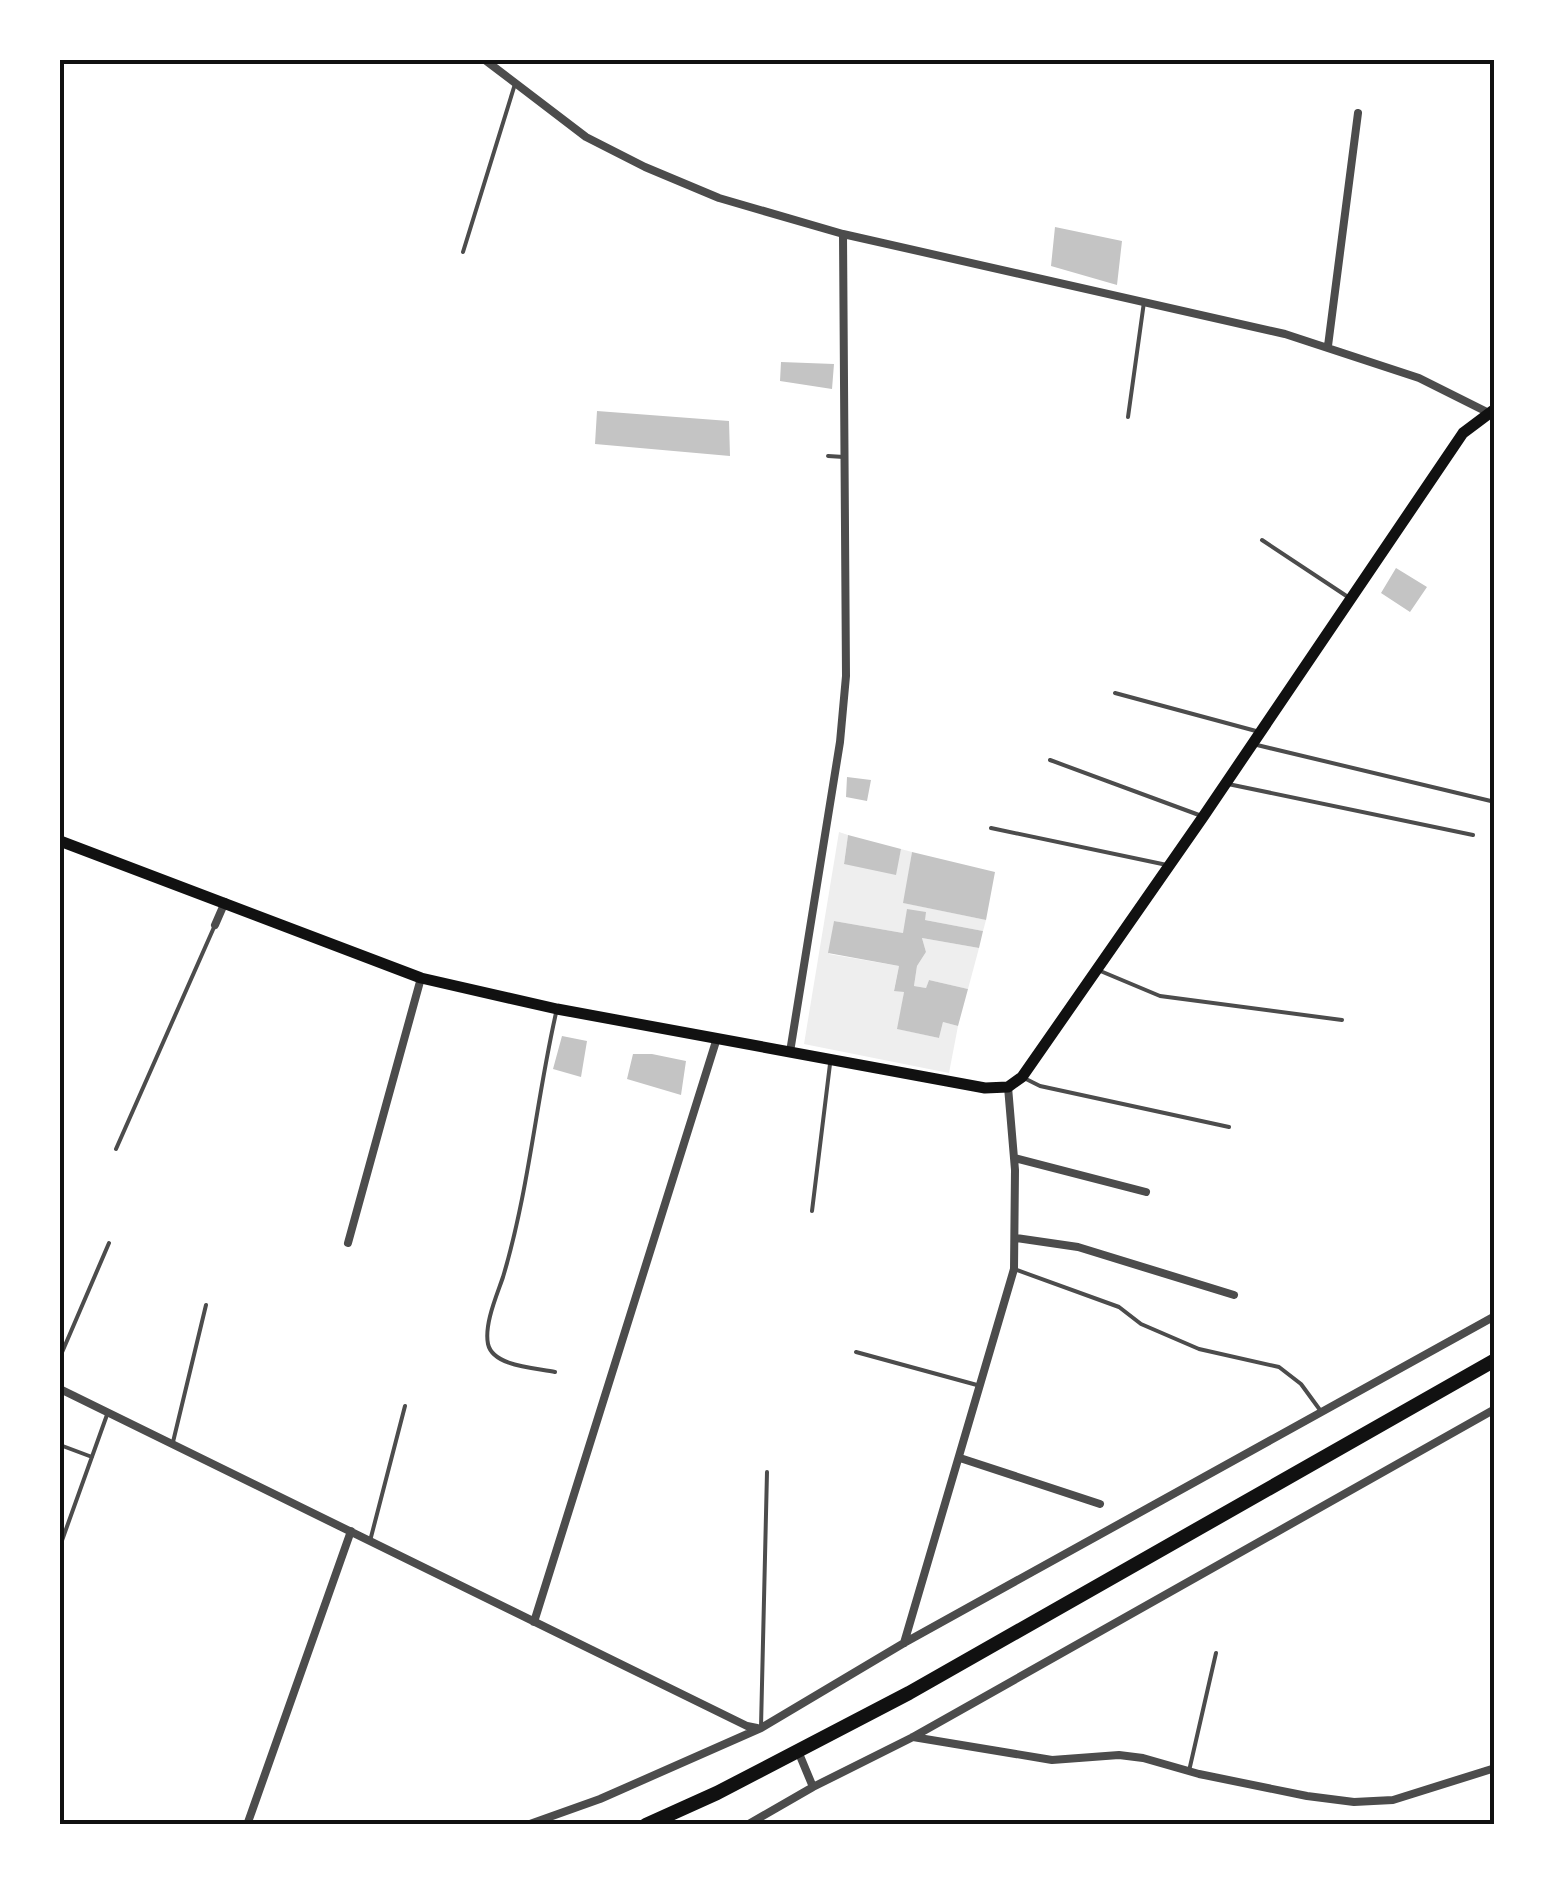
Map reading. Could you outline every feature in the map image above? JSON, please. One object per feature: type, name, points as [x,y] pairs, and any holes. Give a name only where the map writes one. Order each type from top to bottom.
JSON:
[{"type":"highway","points":[[646,1825],[909,1693],[1495,1360]]},
{"type":"main road","points":[[60,842],[421,978],[557,1009],[984,1088],[1008,1087],[1022,1077],[1098,970],[1462,432],[1492,411]]},
{"type":"street","points":[[485,60],[586,137],[645,167],[748,208],[843,234],[1328,346],[1436,385],[1492,411]]},
{"type":"street","points":[[1328,346],[1358,113]]},
{"type":"street","points":[[790,1052],[840,742],[846,676],[843,234]]},
{"type":"street","points":[[215,925],[225,902]]},
{"type":"street","points":[[348,1242],[421,978]]},
{"type":"street","points":[[534,1622],[717,1038]]},
{"type":"street","points":[[904,1643],[1014,1269],[1014,1158],[1008,1087]]},
{"type":"street","points":[[1014,1158],[1146,1192]]},
{"type":"street","points":[[1016,1238],[1078,1247],[1234,1294]]},
{"type":"street","points":[[528,1825],[600,1799],[762,1728],[904,1643],[1495,1316]]},
{"type":"street","points":[[60,1389],[747,1726],[762,1728]]},
{"type":"street","points":[[747,1825],[914,1737],[1495,1409]]},
{"type":"street","points":[[960,1458],[1100,1504]]},
{"type":"street","points":[[247,1825],[352,1531]]},
{"type":"street","points":[[914,1737],[1052,1760],[1131,1756],[1321,1798],[1377,1802],[1495,1768]]},
{"type":"street","points":[[798,1751],[814,1787]]},
{"type":"lane","points":[[464,252],[515,84]]},
{"type":"lane","points":[[1128,417],[1144,302]]},
{"type":"lane","points":[[828,456],[844,457]]},
{"type":"lane","points":[[1262,540],[1351,600]]},
{"type":"lane","points":[[1115,692],[1261,732]]},
{"type":"lane","points":[[1252,744],[1495,802]]},
{"type":"lane","points":[[1050,760],[1203,817]]},
{"type":"lane","points":[[1226,783],[1473,835]]},
{"type":"lane","points":[[991,828],[1170,865]]},
{"type":"lane","points":[[116,1148],[215,925]]},
{"type":"lane","points":[[1098,970],[1160,996],[1342,1020]]},
{"type":"lane","points":[[556,1372],[507,1362],[492,1352],[488,1342],[491,1316],[521,1215],[557,1009]]},
{"type":"lane","points":[[812,1212],[831,1059]]},
{"type":"lane","points":[[1022,1077],[1040,1086],[1229,1127]]},
{"type":"lane","points":[[60,1357],[109,1242]]},
{"type":"lane","points":[[1014,1269],[1119,1307],[1141,1324],[1198,1348],[1279,1367],[1301,1384],[1322,1412]]},
{"type":"lane","points":[[172,1443],[206,1306]]},
{"type":"lane","points":[[856,1352],[981,1386]]},
{"type":"lane","points":[[370,1540],[405,1406]]},
{"type":"lane","points":[[60,1546],[108,1412]]},
{"type":"lane","points":[[60,1445],[92,1457]]},
{"type":"lane","points":[[762,1728],[768,1472]]},
{"type":"lane","points":[[1189,1771],[1216,1653]]},
{"type":"shaded area","points":[[839,832],[848,835],[844,863],[895,874],[901,849],[912,852],[904,903],[986,920],[983,931],[925,920],[903,933],[834,921],[829,954],[899,966],[894,990],[904,992],[898,1029],[939,1038],[943,1022],[958,1026],[949,1073],[804,1044]]},
{"type":"shaded area","points":[[922,938],[979,948],[968,989],[929,980],[926,988],[914,986],[917,966],[926,952]]},
{"type":"building","points":[[1055,227],[1122,241],[1117,285],[1051,266]]},
{"type":"building","points":[[781,362],[834,364],[832,389],[780,381]]},
{"type":"building","points":[[597,411],[729,421],[730,456],[595,444]]},
{"type":"building","points":[[1396,568],[1427,587],[1410,612],[1381,593]]},
{"type":"building","points":[[847,777],[871,780],[867,801],[846,797]]},
{"type":"building","points":[[848,835],[901,849],[896,875],[844,864]]},
{"type":"building","points":[[912,852],[995,872],[986,920],[903,903]]},
{"type":"building","points":[[907,909],[926,912],[925,920],[983,931],[979,948],[922,938],[926,952],[917,966],[914,986],[926,988],[929,980],[968,989],[958,1026],[943,1022],[939,1038],[897,1029],[904,992],[894,991],[899,966],[828,953],[834,921],[903,933]]},
{"type":"building","points":[[562,1036],[587,1041],[581,1077],[553,1069]]},
{"type":"building","points":[[633,1054],[686,1061],[681,1095],[627,1079]]}]
